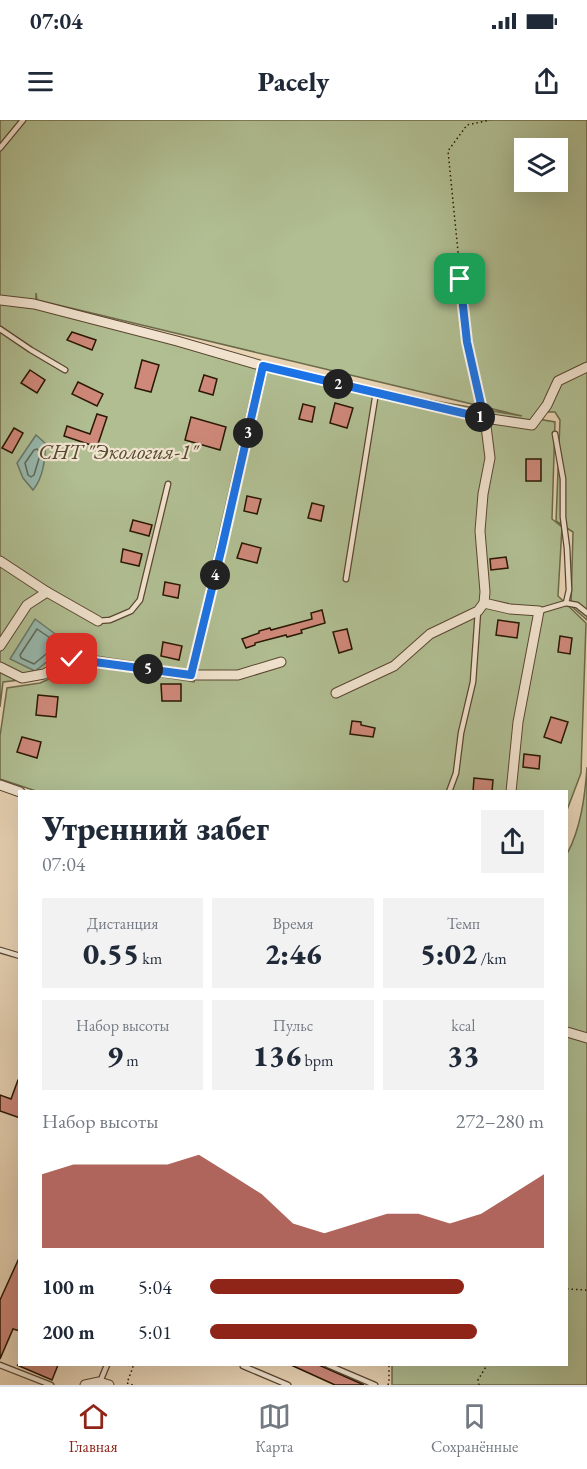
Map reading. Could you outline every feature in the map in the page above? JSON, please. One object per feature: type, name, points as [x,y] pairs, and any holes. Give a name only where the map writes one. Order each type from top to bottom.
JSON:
[{"type":"street","points":[[0,300],[34,304],[263,366],[484,418],[532,425],[547,405],[558,381],[587,367]]},
{"type":"street","points":[[191,675],[263,366]]},
{"type":"street","points":[[481,607],[485,592],[480,531],[483,494],[490,458],[484,418]]},
{"type":"street","points":[[0,561],[47,592],[98,621]]},
{"type":"street","points":[[0,646],[27,604],[47,592]]},
{"type":"street","points":[[336,693],[394,666],[430,634],[481,607],[539,611],[518,722],[512,790]]},
{"type":"street","points":[[0,667],[22,678],[44,674],[72,659],[191,675],[238,675],[281,662]]},
{"type":"street","points":[[0,785],[18,791]]},
{"type":"street","points":[[568,1032],[587,1038]]},
{"type":"street","points":[[85,1385],[104,1384]]},
{"type":"lane","points":[[0,148],[23,120]]},
{"type":"lane","points":[[0,329],[65,370]]},
{"type":"lane","points":[[346,579],[376,392]]},
{"type":"lane","points":[[555,435],[563,479],[563,517],[567,548],[566,603]]},
{"type":"lane","points":[[98,621],[110,620],[131,611],[140,600],[168,484]]},
{"type":"lane","points":[[539,611],[566,603],[578,605],[587,613]]},
{"type":"lane","points":[[450,790],[456,773],[460,733],[474,682],[481,607]]},
{"type":"lane","points":[[0,950],[18,955]]},
{"type":"lane","points":[[0,1365],[51,1385]]},
{"type":"lane","points":[[104,1384],[107,1366]]},
{"type":"lane","points":[[243,1366],[288,1385]]},
{"type":"lane","points":[[330,1366],[375,1385]]},
{"type":"path","points":[[484,418],[467,342],[448,151],[467,125],[490,120]]},
{"type":"path","points":[[568,1289],[587,1290]]},
{"type":"path","points":[[130,1366],[133,1367],[127,1383],[133,1385]]},
{"type":"path","points":[[389,1366],[389,1384],[393,1385]]},
{"type":"path","points":[[479,1385],[478,1380],[486,1366]]},
{"type":"green space","name":"СНТ \"Экология-1\"","points":[[0,120],[587,120],[587,620],[571,606],[573,532],[556,521],[560,420],[555,412],[540,412],[532,418],[555,422],[552,519],[562,527],[558,596],[586,623],[581,773],[568,807],[568,790],[33,790],[0,779],[0,736],[7,688],[40,683],[83,664],[194,682],[267,372],[522,416],[37,300],[36,293],[36,301],[257,369],[188,670],[89,655],[46,677],[3,682],[0,707]]},
{"type":"green space","points":[[587,767],[587,1385],[392,1385],[392,1366],[568,1366],[568,852],[582,812]]},
{"type":"water","points":[[36,435],[45,443],[45,455],[41,474],[33,490],[23,478],[17,463]]},
{"type":"water","points":[[35,619],[62,639],[66,647],[35,671],[10,659]]},
{"type":"building","points":[[72,332],[96,340],[92,350],[67,340]]},
{"type":"building","points":[[142,360],[159,365],[151,392],[135,388]]},
{"type":"building","points":[[30,370],[45,380],[37,393],[21,383]]},
{"type":"building","points":[[204,375],[217,379],[213,395],[199,391]]},
{"type":"building","points":[[78,382],[103,394],[97,406],[72,394]]},
{"type":"building","points":[[335,403],[353,408],[347,428],[330,423]]},
{"type":"building","points":[[303,404],[315,407],[312,422],[299,419]]},
{"type":"building","points":[[97,414],[107,417],[97,447],[64,436],[67,426],[90,434]]},
{"type":"building","points":[[191,417],[226,427],[220,450],[185,440]]},
{"type":"building","points":[[14,428],[23,433],[12,453],[2,448]]},
{"type":"building","points":[[526,459],[541,459],[541,481],[526,481]]},
{"type":"building","points":[[247,496],[261,499],[257,514],[244,511]]},
{"type":"building","points":[[312,503],[324,506],[321,521],[308,518]]},
{"type":"building","points":[[133,520],[152,525],[149,536],[130,531]]},
{"type":"building","points":[[242,543],[261,548],[257,563],[237,558]]},
{"type":"building","points":[[123,549],[142,554],[139,566],[121,562]]},
{"type":"building","points":[[506,557],[508,568],[491,570],[490,559]]},
{"type":"building","points":[[165,582],[180,585],[178,598],[163,595]]},
{"type":"building","points":[[322,610],[325,623],[301,630],[302,633],[255,643],[246,648],[242,639],[259,633],[259,631],[312,619],[311,613]]},
{"type":"building","points":[[498,620],[519,623],[517,638],[496,635]]},
{"type":"building","points":[[347,629],[352,649],[339,653],[333,632]]},
{"type":"building","points":[[560,636],[572,638],[570,654],[558,652]]},
{"type":"building","points":[[163,642],[182,646],[179,660],[161,656]]},
{"type":"building","points":[[161,684],[181,684],[181,701],[162,701]]},
{"type":"building","points":[[38,695],[58,697],[56,717],[36,715]]},
{"type":"building","points":[[551,717],[568,722],[561,743],[544,737]]},
{"type":"building","points":[[352,721],[375,728],[373,737],[350,734]]},
{"type":"building","points":[[22,737],[41,742],[37,758],[17,752]]},
{"type":"building","points":[[524,754],[540,756],[539,769],[523,767]]},
{"type":"building","points":[[474,778],[493,780],[492,790],[473,790]]},
{"type":"building","points":[[18,1080],[18,1117],[0,1111],[0,1095],[11,1099]]},
{"type":"building","points":[[18,1260],[18,1330],[13,1329],[0,1359],[0,1300]]},
{"type":"building","points":[[19,1366],[58,1366],[52,1380]]},
{"type":"building","points":[[293,1366],[321,1366],[364,1385],[335,1385]]},
{"type":"route","points":[[72,659],[191,675],[263,366],[484,418],[467,342],[460,279]]}]
